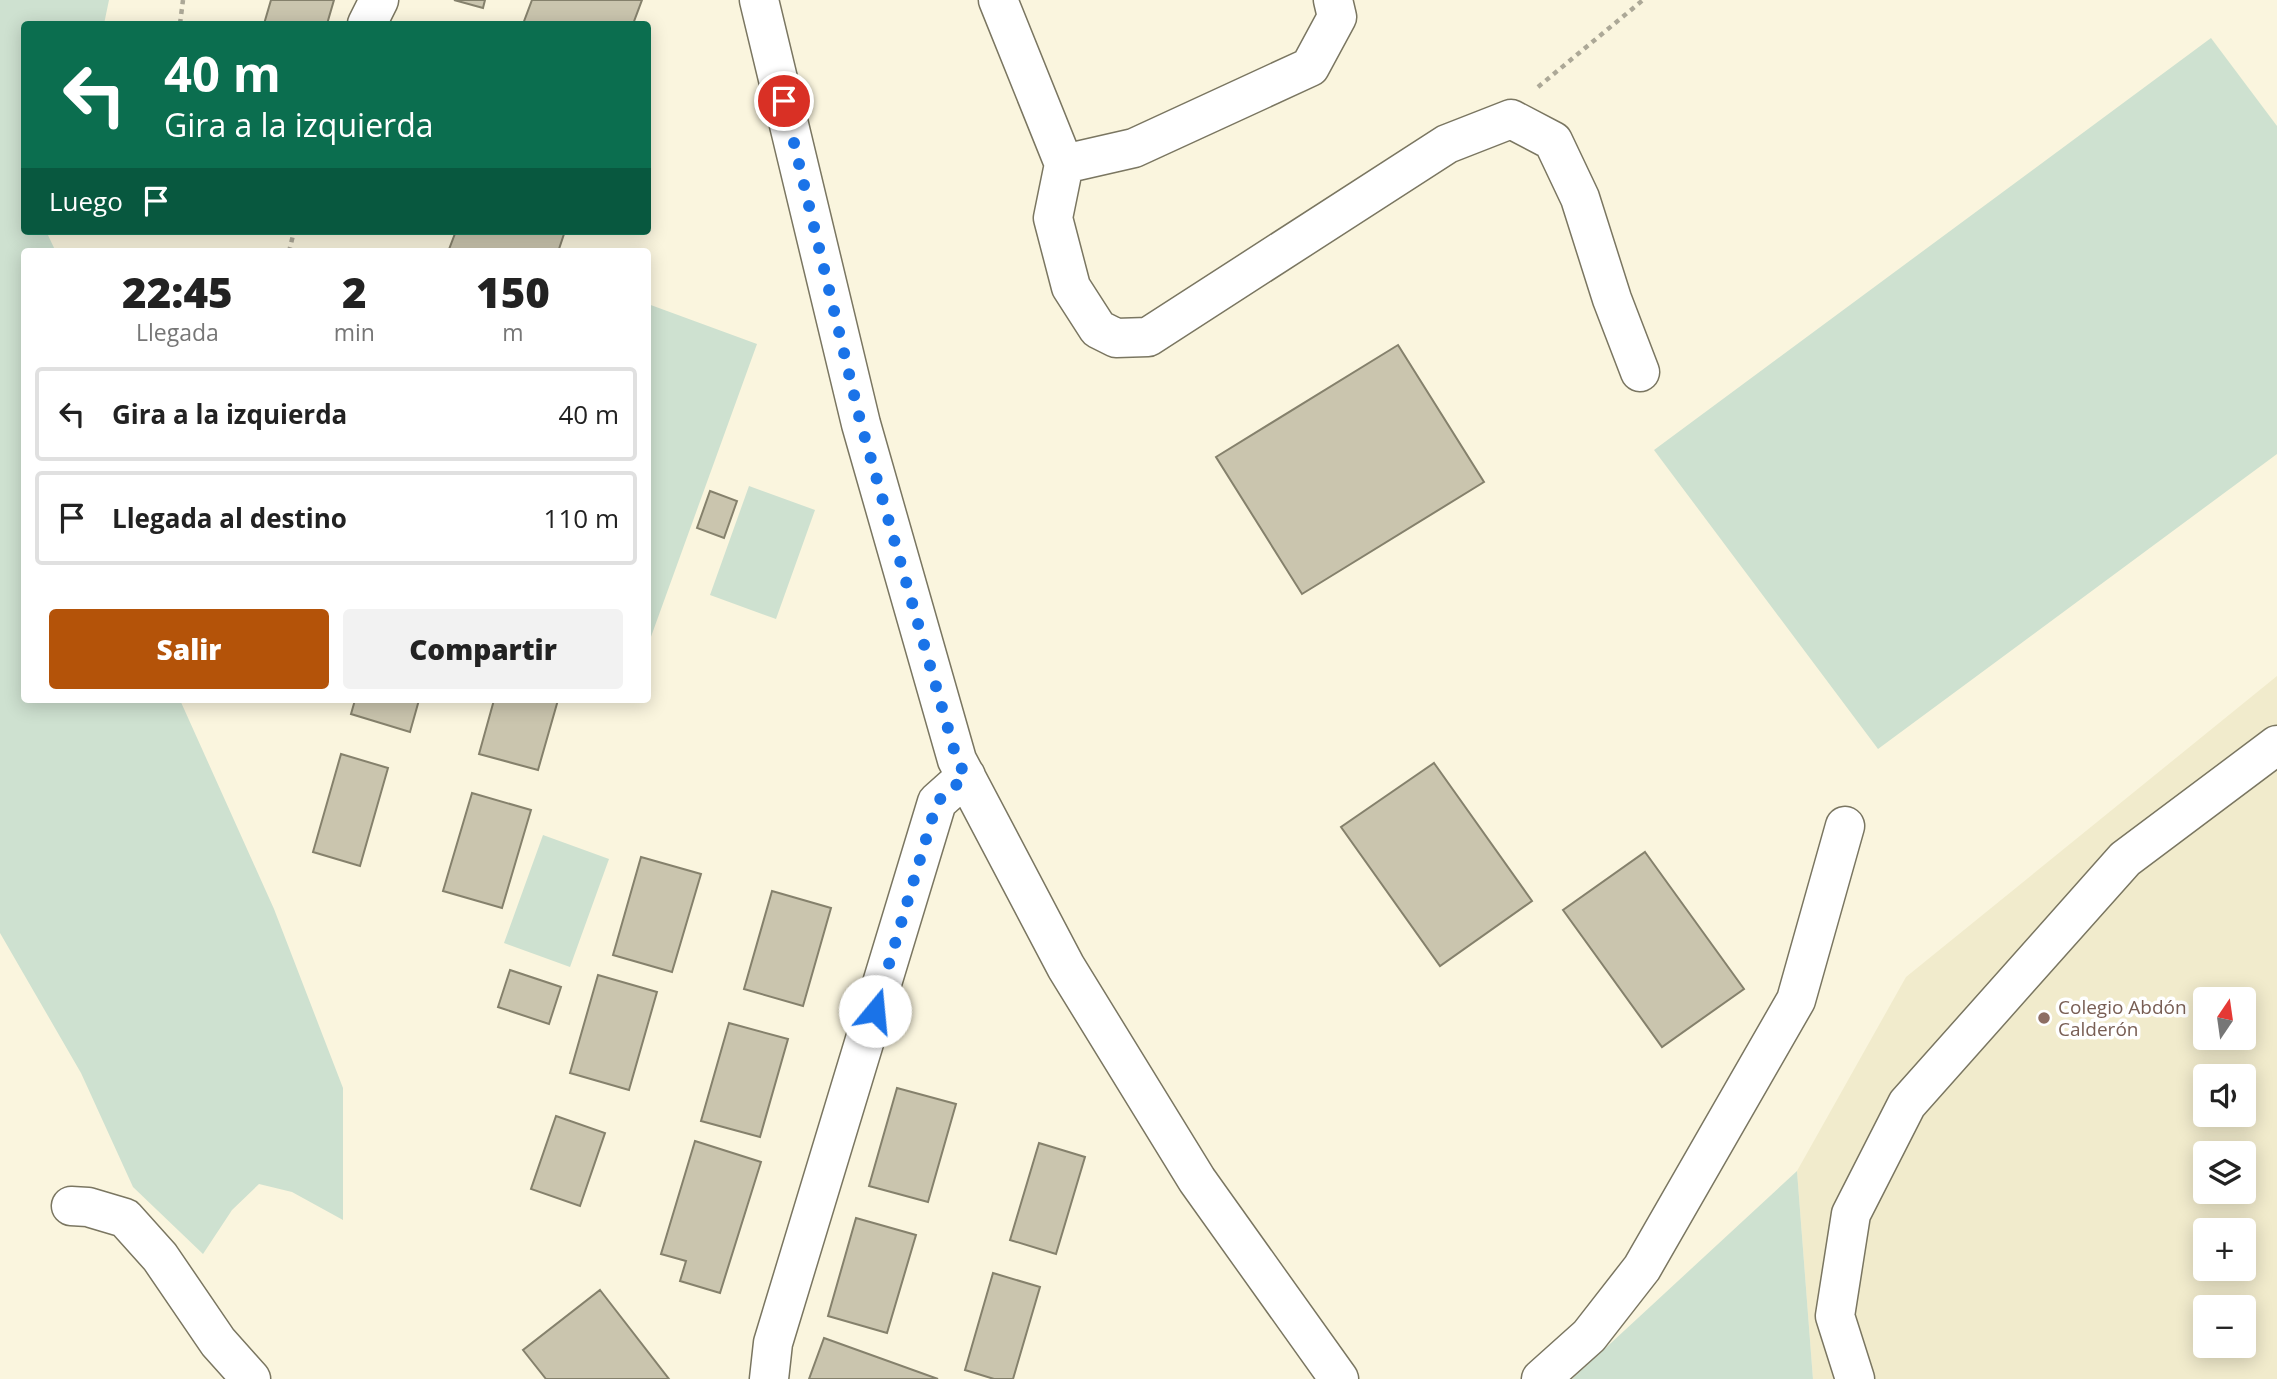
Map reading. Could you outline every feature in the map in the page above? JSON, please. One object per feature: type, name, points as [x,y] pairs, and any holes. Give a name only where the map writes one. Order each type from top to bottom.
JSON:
[{"type":"street","points":[[368,21],[379,0]]},
{"type":"street","points":[[759,0],[861,424],[957,760],[1066,967],[1197,1180],[1339,1379]]},
{"type":"street","points":[[998,0],[1064,164],[1053,218],[1071,287],[1098,329],[1116,338],[1149,337],[1447,144],[1511,119],[1553,141],[1580,198],[1612,299],[1640,372]]},
{"type":"street","points":[[1064,164],[1134,148],[1310,67],[1337,17],[1334,0]]},
{"type":"street","points":[[1855,1379],[1835,1316],[1851,1214],[1907,1104],[2125,859],[2277,745]]},
{"type":"street","points":[[769,1379],[774,1343],[937,802],[966,776]]},
{"type":"street","points":[[1541,1379],[1589,1336],[1642,1268],[1796,1000],[1845,826]]},
{"type":"street","points":[[71,1206],[125,1218],[160,1257],[218,1342],[251,1379]]},
{"type":"path","points":[[180,21],[183,0]]},
{"type":"path","points":[[1511,119],[1535,89],[1643,0]]},
{"type":"shaded area","name":"Colegio Abdón Calderón","points":[[2277,676],[2277,1379],[1813,1379],[1797,1171],[1906,977]]},
{"type":"green space","points":[[0,0],[109,0],[105,21],[21,21],[21,235],[48,235],[54,248],[21,248],[21,703],[181,703],[274,909],[343,1088],[343,1220],[292,1192],[259,1184],[232,1210],[203,1254],[133,1187],[81,1073],[0,933]]},
{"type":"green space","points":[[2211,38],[2277,126],[2277,454],[1878,749],[1654,450]]},
{"type":"green space","points":[[651,305],[757,344],[651,637]]},
{"type":"green space","points":[[749,486],[815,510],[776,619],[710,595]]},
{"type":"green space","points":[[543,835],[609,859],[570,967],[504,943]]},
{"type":"green space","points":[[1797,1171],[1813,1379],[1572,1379]]},
{"type":"building","points":[[271,0],[334,0],[328,21],[265,21]]},
{"type":"building","points":[[454,0],[485,0],[483,8]]},
{"type":"building","points":[[532,0],[642,0],[634,21],[524,21]]},
{"type":"building","points":[[454,235],[564,235],[559,248],[450,248]]},
{"type":"building","points":[[1398,345],[1484,482],[1302,594],[1216,457]]},
{"type":"building","points":[[710,491],[737,501],[724,538],[697,528]]},
{"type":"building","points":[[354,703],[418,703],[410,732],[351,714]]},
{"type":"building","points":[[493,703],[557,703],[538,770],[479,754]]},
{"type":"building","points":[[341,754],[388,768],[360,866],[313,852]]},
{"type":"building","points":[[1434,763],[1532,901],[1440,966],[1341,827]]},
{"type":"building","points":[[472,793],[531,810],[502,908],[443,891]]},
{"type":"building","points":[[1645,852],[1744,989],[1662,1047],[1563,910]]},
{"type":"building","points":[[641,857],[701,874],[672,972],[613,955]]},
{"type":"building","points":[[772,891],[831,908],[803,1006],[744,989]]},
{"type":"building","points":[[510,970],[561,987],[549,1024],[498,1007]]},
{"type":"building","points":[[598,975],[657,992],[629,1090],[570,1073]]},
{"type":"building","points":[[729,1023],[788,1039],[760,1137],[701,1121]]},
{"type":"building","points":[[897,1088],[956,1104],[928,1202],[869,1186]]},
{"type":"building","points":[[556,1116],[605,1133],[580,1206],[531,1189]]},
{"type":"building","points":[[695,1141],[761,1162],[720,1293],[680,1281],[686,1261],[661,1254]]},
{"type":"building","points":[[1039,1143],[1085,1157],[1056,1254],[1010,1240]]},
{"type":"building","points":[[856,1218],[916,1235],[887,1333],[828,1316]]},
{"type":"building","points":[[993,1273],[1040,1287],[1013,1379],[994,1379],[965,1370]]},
{"type":"building","points":[[600,1290],[669,1379],[546,1379],[523,1350]]},
{"type":"building","points":[[824,1338],[938,1379],[809,1379]]},
{"type":"place","name":"Colegio Abdón Calderón","points":[[2044,1018]]},
{"type":"route","points":[[784,101],[861,424],[957,760],[966,776],[937,802],[875,1011]]}]
